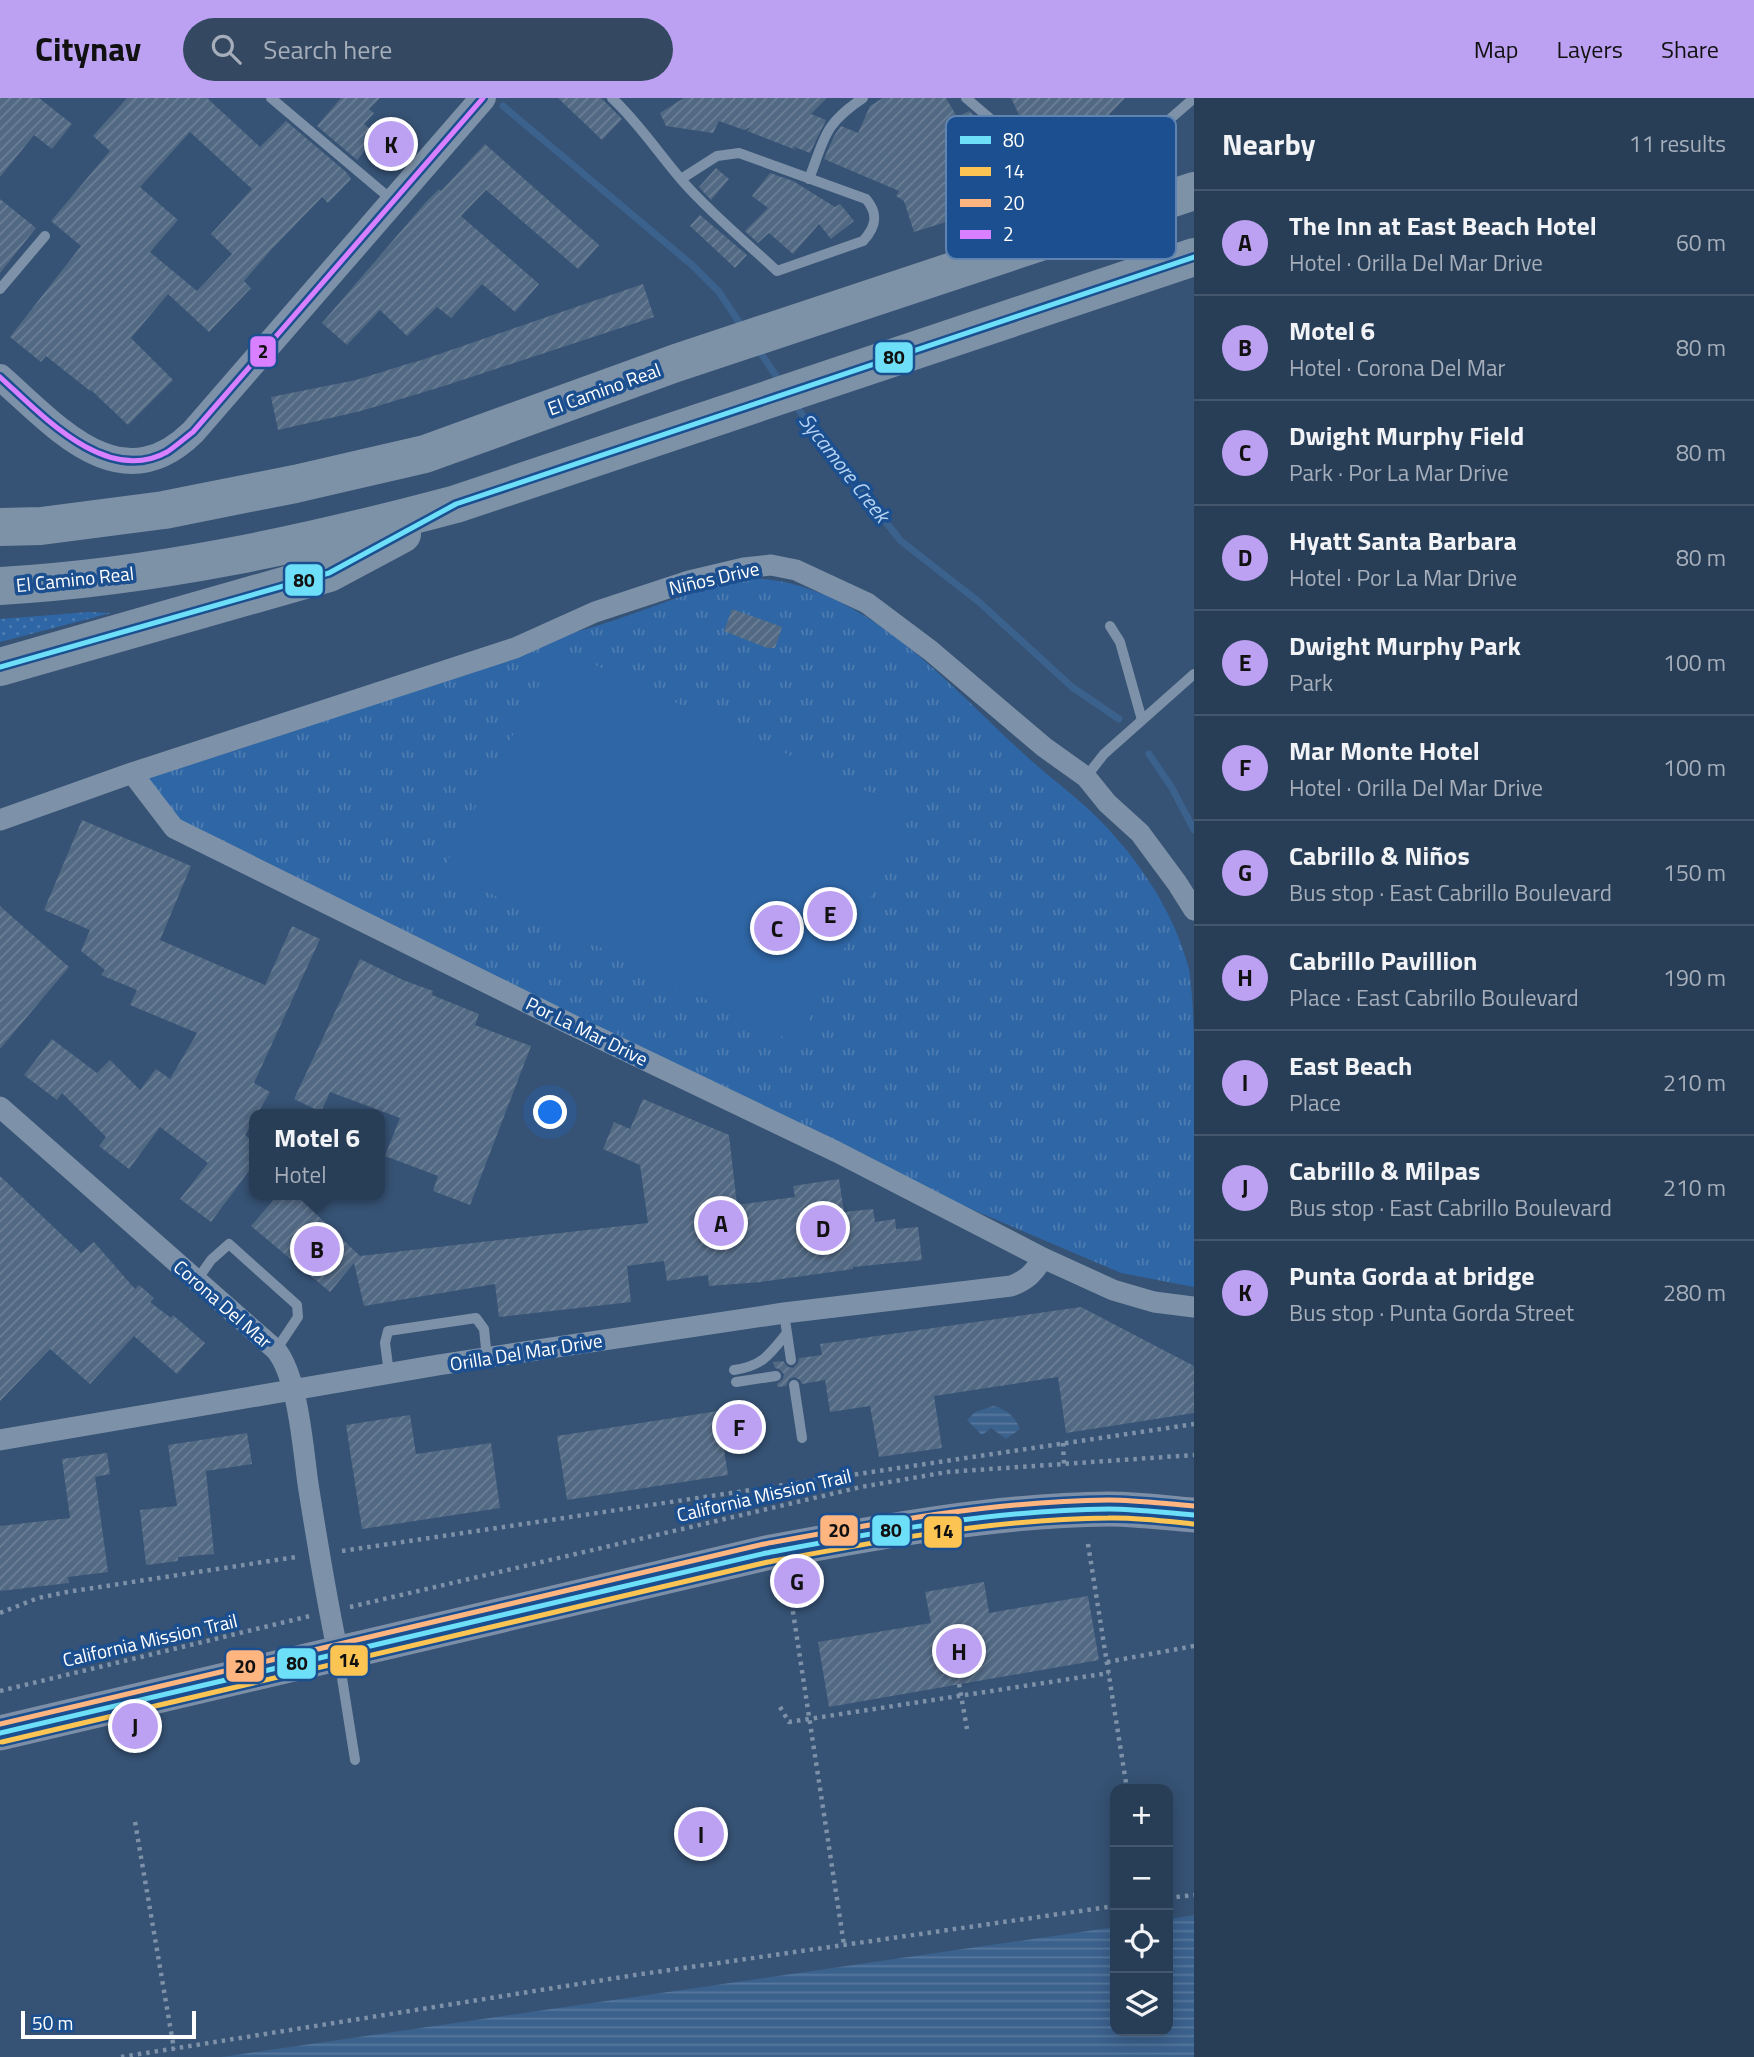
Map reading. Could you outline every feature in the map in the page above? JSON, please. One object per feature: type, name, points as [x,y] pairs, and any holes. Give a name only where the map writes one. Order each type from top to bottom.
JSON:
[{"type":"highway","name":"El Camino Real","points":[[1176,197],[1194,191]]},
{"type":"highway","name":"El Camino Real","points":[[0,586],[138,573],[259,553],[456,504],[1194,257]]},
{"type":"highway","name":"El Camino Real","points":[[0,527],[41,526],[163,510],[295,484],[425,454],[676,363],[991,259]]},
{"type":"highway","points":[[0,667],[329,573],[456,504]]},
{"type":"main road","points":[[0,1733],[766,1553],[872,1533],[979,1519],[1098,1510],[1194,1515]]},
{"type":"street","points":[[0,377],[73,441],[108,459],[148,459],[173,449],[193,432],[483,98]]},
{"type":"street","name":"Niños Drive","points":[[132,773],[515,648],[595,612],[642,596],[689,581],[744,568],[771,565],[796,570],[867,603],[931,651],[1044,747],[1086,777],[1107,803],[1186,879],[1193,904]]},
{"type":"street","points":[[0,820],[132,773]]},
{"type":"street","name":"Por La Mar Drive","points":[[132,773],[174,828],[570,1024],[837,1152],[1043,1258],[1113,1290],[1154,1302],[1194,1307]]},
{"type":"street","name":"Corona Del Mar","points":[[0,1107],[283,1359],[292,1389],[327,1603],[338,1653]]},
{"type":"street","name":"Orilla Del Mar Drive","points":[[0,1440],[487,1358],[786,1323],[1011,1286],[1024,1282],[1034,1273],[1043,1258]]},
{"type":"lane","points":[[271,98],[394,202]]},
{"type":"lane","points":[[612,98],[681,179],[777,271],[863,241],[871,232],[875,221],[873,208],[866,199],[739,153],[716,156],[681,179]]},
{"type":"lane","points":[[809,178],[829,127],[843,111],[863,98]]},
{"type":"lane","points":[[966,98],[987,116]]},
{"type":"lane","points":[[1173,116],[1194,98]]},
{"type":"lane","points":[[0,289],[45,236]]},
{"type":"lane","points":[[1110,626],[1120,642],[1142,720]]},
{"type":"lane","points":[[1086,777],[1104,754],[1194,674]]},
{"type":"lane","points":[[197,1280],[211,1259],[229,1244],[297,1304],[298,1317],[276,1350]]},
{"type":"lane","points":[[389,1373],[385,1342],[388,1331],[413,1327],[476,1318],[484,1329],[487,1358]]},
{"type":"lane","points":[[786,1323],[791,1360]]},
{"type":"lane","points":[[776,1376],[735,1376],[763,1362],[786,1323]]},
{"type":"lane","points":[[794,1385],[802,1438]]},
{"type":"lane","points":[[338,1653],[350,1713],[355,1760]]},
{"type":"path","points":[[342,1551],[1194,1424]]},
{"type":"path","points":[[1063,1443],[1064,1464]]},
{"type":"path","name":"California Mission Trail","points":[[348,1607],[862,1487],[947,1472],[1194,1455]]},
{"type":"path","points":[[1088,1544],[1126,1784]]},
{"type":"path","points":[[0,1613],[38,1598],[67,1592],[296,1557]]},
{"type":"path","points":[[789,1586],[844,1945]]},
{"type":"path","name":"California Mission Trail","points":[[0,1691],[306,1617]]},
{"type":"path","points":[[1107,1662],[1194,1646]]},
{"type":"path","points":[[780,1707],[789,1722],[1109,1673]]},
{"type":"path","points":[[959,1685],[967,1729]]},
{"type":"path","points":[[135,1822],[174,2049]]},
{"type":"path","points":[[1173,1898],[1194,1895]]},
{"type":"path","points":[[121,2057],[635,1975],[1110,1907]]},
{"type":"green space","points":[[744,578],[786,583],[826,595],[863,615],[898,639],[1031,761],[1085,806],[1119,841],[1149,880],[1173,923],[1191,982],[1194,1052],[1194,1287],[1121,1273],[837,1152],[174,828],[132,773],[419,679]]},
{"type":"green space","points":[[89,612],[111,613],[0,642],[0,619]]},
{"type":"green space","points":[[558,648],[912,812],[797,1044],[443,870]]},
{"type":"shaded area","points":[[993,1406],[1009,1413],[1020,1429],[1006,1439],[991,1428],[982,1435],[967,1420],[975,1412]]},
{"type":"shaded area","points":[[1194,1915],[1194,2057],[221,2057],[1110,1928],[1110,2036],[1173,2036],[1173,1918]]},
{"type":"building","points":[[0,98],[39,98],[72,124],[52,149],[34,135],[0,177]]},
{"type":"building","points":[[127,98],[207,98],[260,147],[286,121],[351,179],[328,203],[322,197],[270,251],[244,281],[251,288],[209,332],[168,294],[131,338],[173,380],[128,425],[91,390],[46,356],[41,362],[10,337],[81,246],[51,221],[110,151],[93,136]],"holes":[[[190,132],[252,189],[211,234],[232,254],[197,291],[150,252],[178,220],[140,187]]]},
{"type":"building","points":[[341,98],[380,98],[369,109],[374,113],[364,124],[378,135],[357,160],[317,126]]},
{"type":"building","points":[[558,98],[601,98],[622,119],[602,140]]},
{"type":"building","points":[[684,98],[827,98],[811,114],[826,120],[810,153],[747,131],[751,127],[744,130],[719,121],[713,133],[666,126],[660,113]]},
{"type":"building","points":[[883,98],[946,98],[956,116],[946,116],[946,222],[914,232],[904,201],[896,196],[899,191],[824,159],[841,126],[858,133],[870,106]]},
{"type":"building","points":[[1011,98],[1125,98],[1108,116],[1020,116]]},
{"type":"building","points":[[969,111],[975,116],[959,116]]},
{"type":"building","points":[[485,144],[599,245],[578,269],[486,190],[461,216],[539,284],[515,312],[482,284],[451,318],[437,307],[407,336],[380,310],[347,345],[322,323],[426,202],[439,189],[441,191]]},
{"type":"building","points":[[716,168],[729,179],[711,200],[699,187]]},
{"type":"building","points":[[770,173],[793,181],[835,207],[840,204],[854,221],[831,239],[819,224],[793,254],[769,233],[758,243],[745,231],[768,208],[752,196]]},
{"type":"building","points":[[0,199],[36,228],[0,273]]},
{"type":"building","points":[[700,215],[747,255],[735,268],[690,226]]},
{"type":"building","points":[[643,284],[654,317],[361,411],[278,430],[271,397],[356,380],[413,363]]},
{"type":"building","points":[[732,609],[782,627],[775,648],[767,648],[724,631]]},
{"type":"building","points":[[82,820],[191,866],[160,940],[265,985],[292,926],[320,939],[254,1083],[270,1092],[260,1109],[249,1109],[249,1128],[245,1135],[249,1138],[249,1171],[211,1222],[180,1199],[208,1163],[160,1127],[129,1169],[99,1146],[106,1137],[62,1093],[57,1100],[24,1075],[52,1039],[97,1073],[110,1060],[140,1090],[156,1069],[170,1079],[197,1033],[130,1005],[137,990],[101,975],[105,970],[81,951],[90,930],[44,910]]},
{"type":"building","points":[[0,906],[69,967],[0,1049]]},
{"type":"building","points":[[360,959],[433,991],[432,995],[479,1014],[475,1025],[531,1046],[470,1205],[433,1191],[438,1176],[385,1156],[400,1118],[385,1112],[385,1109],[376,1109],[330,1092],[322,1109],[315,1109],[294,1099]]},
{"type":"building","points":[[643,1099],[729,1135],[737,1205],[795,1197],[793,1186],[839,1179],[844,1212],[873,1209],[875,1222],[895,1219],[896,1229],[918,1227],[922,1260],[853,1267],[761,1282],[709,1286],[708,1275],[667,1281],[664,1261],[627,1266],[631,1302],[499,1317],[495,1284],[364,1306],[354,1263],[330,1292],[251,1226],[274,1200],[301,1200],[360,1256],[648,1223],[640,1165],[603,1149],[614,1122],[630,1129]]},
{"type":"building","points":[[0,1176],[81,1253],[94,1242],[135,1289],[139,1285],[154,1298],[150,1302],[171,1318],[173,1315],[205,1343],[177,1374],[134,1336],[90,1384],[50,1349],[0,1401]]},
{"type":"building","points":[[1081,1307],[1194,1366],[1194,1413],[1066,1433],[1058,1377],[934,1396],[942,1448],[879,1457],[870,1406],[830,1412],[825,1380],[802,1384],[794,1377],[789,1379],[786,1386],[778,1387],[777,1384],[784,1374],[775,1368],[773,1362],[783,1361],[793,1368],[799,1358],[822,1355],[820,1344]]},
{"type":"building","points":[[718,1411],[728,1475],[567,1500],[557,1436]]},
{"type":"building","points":[[410,1415],[416,1454],[491,1443],[500,1508],[362,1529],[346,1425]]},
{"type":"building","points":[[247,1433],[252,1464],[206,1471],[214,1554],[178,1557],[178,1561],[146,1565],[140,1510],[177,1506],[168,1445]]},
{"type":"building","points":[[107,1453],[110,1474],[95,1477],[108,1572],[68,1577],[69,1583],[0,1591],[0,1526],[70,1518],[62,1459]]},
{"type":"building","points":[[984,1582],[989,1613],[1088,1596],[1099,1660],[829,1707],[818,1642],[931,1623],[925,1592]]},
{"type":"waterway","name":"Sycamore Creek","points":[[503,106],[692,265],[719,292],[743,328]]},
{"type":"waterway","name":"Sycamore Creek","points":[[758,349],[781,383]]},
{"type":"waterway","name":"Sycamore Creek","points":[[795,404],[821,442],[901,541],[979,602],[1072,687],[1119,719]]},
{"type":"waterway","name":"Sycamore Creek","points":[[1149,754],[1172,788],[1194,830]]},
{"type":"transit line","name":"2","points":[[0,377],[55,426],[98,453],[121,460],[144,460],[167,452],[193,432],[483,98]]},
{"type":"transit line","name":"80","points":[[0,667],[329,573],[456,504],[1194,257]]},
{"type":"transit line","name":"20","points":[[0,1724],[807,1536],[936,1514],[1022,1504],[1109,1500],[1194,1506]]},
{"type":"transit line","name":"80","points":[[0,1733],[808,1545],[894,1530],[1022,1513],[1109,1509],[1194,1515]]},
{"type":"transit line","name":"14","points":[[2,1742],[810,1554],[937,1532],[1022,1522],[1119,1518],[1193,1524]]},
{"type":"place","name":"Punta Gorda at bridge","points":[[391,144]]},
{"type":"place","name":"Dwight Murphy Park","points":[[830,914]]},
{"type":"place","name":"Dwight Murphy Field","points":[[777,928]]},
{"type":"place","name":"The Inn at East Beach Hotel","points":[[721,1223]]},
{"type":"place","name":"Hyatt Santa Barbara","points":[[823,1228]]},
{"type":"place","name":"Motel 6","points":[[317,1249]]},
{"type":"place","name":"Mar Monte Hotel","points":[[739,1427]]},
{"type":"place","name":"Cabrillo & Niños","points":[[797,1581]]},
{"type":"place","name":"Cabrillo Pavillion","points":[[959,1651]]},
{"type":"place","name":"Cabrillo & Milpas","points":[[135,1726]]},
{"type":"place","name":"East Beach","points":[[701,1834]]}]
